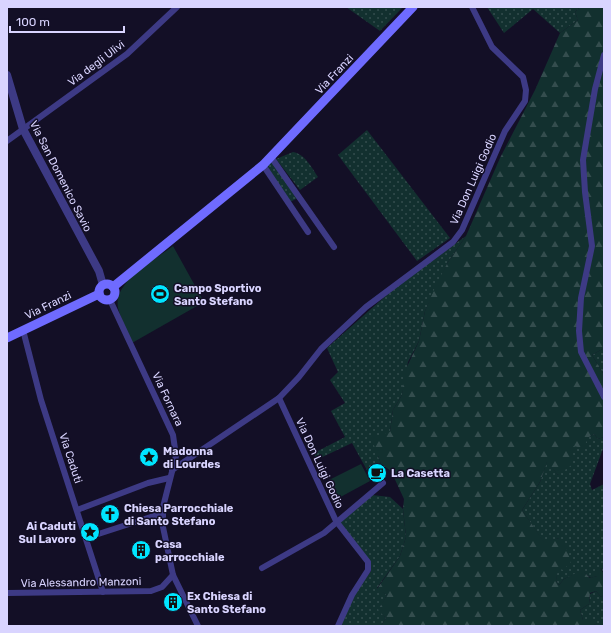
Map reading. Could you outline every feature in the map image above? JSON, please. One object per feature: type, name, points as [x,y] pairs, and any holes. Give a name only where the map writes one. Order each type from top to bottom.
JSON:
[{"type":"main road","name":"Via Franzi","points":[[113,287],[272,157],[413,7]]},
{"type":"main road","points":[[109,284],[113,287],[115,294],[110,300],[104,300],[99,294],[100,288],[109,284]]},
{"type":"main road","name":"Via Franzi","points":[[7,338],[99,294]]},
{"type":"street","name":"Via degli Ulivi","points":[[7,141],[127,54],[177,7]]},
{"type":"street","name":"Via Don Luigi Godio","points":[[172,470],[279,398],[299,377],[321,349],[366,307],[453,242],[462,230],[505,131],[525,101],[526,90],[523,77],[492,47],[482,30],[472,7]]},
{"type":"street","points":[[604,55],[595,89],[583,160],[585,192],[592,246],[581,298],[579,331],[581,352],[604,397]]},
{"type":"street","name":"Via San Domenico Savio","points":[[7,75],[23,129],[99,271],[104,285]]},
{"type":"street","points":[[272,157],[334,247]]},
{"type":"street","points":[[263,165],[308,232]]},
{"type":"street","name":"Via Fornara","points":[[110,300],[173,435],[176,456],[169,478],[163,513],[163,527],[173,575],[198,626]]},
{"type":"street","name":"Via Caduti","points":[[23,330],[41,400],[104,592]]},
{"type":"street","name":"Via Don Luigi Godio","points":[[262,568],[326,534],[336,521],[279,398]]},
{"type":"street","points":[[77,510],[148,483],[169,478]]},
{"type":"street","points":[[338,626],[352,595],[365,577],[368,569],[368,562],[336,521],[383,483]]},
{"type":"street","points":[[86,538],[163,513]]},
{"type":"street","name":"Via Alessandro Manzoni","points":[[7,593],[151,591],[162,587],[173,575]]},
{"type":"green space","points":[[346,7],[403,7],[380,31]]},
{"type":"green space","points":[[487,7],[580,7],[575,12],[578,20],[560,33],[533,9],[504,33]]},
{"type":"green space","points":[[580,7],[604,7],[604,348],[592,355],[604,375],[604,437],[598,439],[594,434],[589,437],[583,448],[573,446],[573,464],[558,475],[547,462],[540,482],[522,510],[544,542],[559,538],[565,544],[571,562],[563,570],[558,568],[556,581],[559,585],[564,579],[582,570],[590,578],[597,576],[596,571],[600,568],[604,574],[604,595],[601,597],[596,591],[590,593],[589,604],[580,610],[583,620],[597,619],[597,623],[593,626],[381,626],[386,618],[378,610],[387,595],[377,589],[400,556],[406,537],[403,509],[404,499],[391,471],[381,464],[371,437],[390,432],[393,410],[402,395],[404,373],[419,341],[425,311],[436,285],[448,262],[466,236],[500,158],[535,90],[560,33],[578,20],[575,12]]},
{"type":"green space","points":[[367,130],[450,238],[417,261],[338,155]]},
{"type":"green space","points":[[293,152],[305,158],[318,177],[300,190],[276,159]]},
{"type":"green space","points":[[271,161],[298,198],[290,202],[265,167]]},
{"type":"green space","points":[[466,236],[448,262],[425,311],[419,341],[408,362],[402,395],[393,410],[390,432],[378,456],[381,464],[368,472],[352,443],[316,460],[314,453],[345,437],[331,411],[345,403],[330,380],[338,372],[327,348],[398,285]]},
{"type":"green space","name":"Campo Sportivo Santo Stefano","points":[[173,246],[204,302],[132,343],[118,308],[118,298],[128,280]]},
{"type":"green space","points":[[604,348],[604,375],[592,355]]},
{"type":"green space","points":[[594,434],[598,439],[604,437],[604,446],[590,484],[592,490],[604,484],[604,574],[601,568],[597,576],[591,578],[582,571],[564,579],[559,585],[556,581],[559,538],[544,543],[522,510],[540,482],[547,461],[558,475],[572,446]]},
{"type":"green space","points":[[361,464],[370,481],[335,500],[325,482]]},
{"type":"green space","points":[[372,495],[390,497],[403,509],[406,537],[400,556],[377,588],[387,595],[379,610],[386,618],[381,626],[341,626],[353,596],[371,571],[370,563],[340,523]]},
{"type":"green space","points":[[596,591],[601,597],[604,595],[604,626],[593,626],[597,623],[583,620],[580,610],[589,604],[590,594]]},
{"type":"place","name":"Campo Sportivo Santo Stefano","points":[[160,294]]},
{"type":"place","name":"Madonna di Lourdes","points":[[149,457]]},
{"type":"place","name":"La Casetta","points":[[377,473]]},
{"type":"place","name":"Chiesa Parrocchiale di Santo Stefano","points":[[110,514]]},
{"type":"place","name":"Ai Caduti Sul Lavoro","points":[[90,532]]},
{"type":"place","name":"Casa parrocchiale","points":[[141,550]]},
{"type":"place","name":"Ex Chiesa di Santo Stefano","points":[[173,602]]}]
